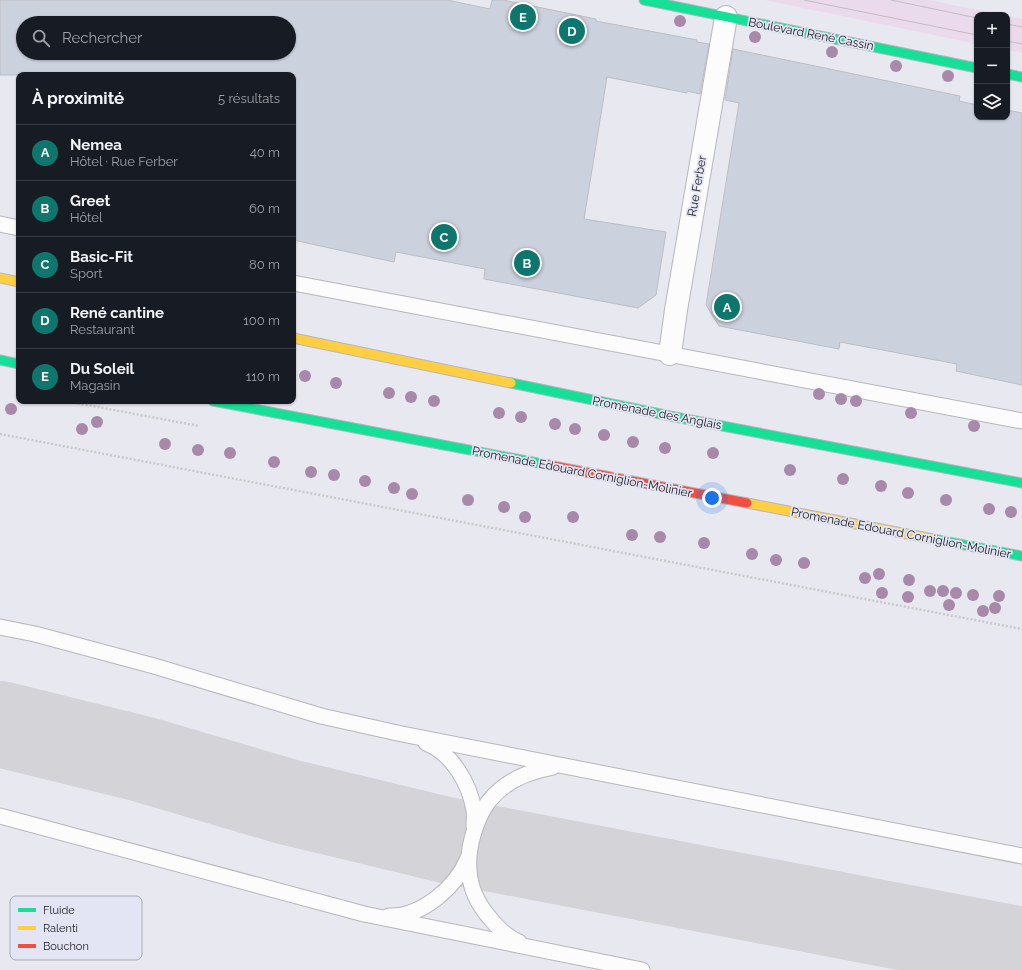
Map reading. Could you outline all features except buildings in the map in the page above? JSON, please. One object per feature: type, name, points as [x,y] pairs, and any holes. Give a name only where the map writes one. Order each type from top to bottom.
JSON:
[{"type":"main road","name":"Boulevard René Cassin","points":[[644,0],[974,67]]},
{"type":"main road","points":[[1010,75],[1022,77]]},
{"type":"main road","points":[[0,278],[16,281]]},
{"type":"main road","name":"Promenade des Anglais","points":[[296,339],[675,417],[1022,483]]},
{"type":"main road","points":[[0,360],[16,363]]},
{"type":"main road","name":"Promenade Edouard Corniglion-Molinier","points":[[230,404],[1022,556]]},
{"type":"street","name":"Rue Ferber","points":[[670,354],[676,310],[726,17]]},
{"type":"lane","points":[[0,224],[16,227]]},
{"type":"lane","points":[[296,285],[1022,421]]},
{"type":"lane","points":[[0,627],[35,634],[154,666],[321,716],[402,734],[1022,856]]},
{"type":"lane","points":[[402,734],[433,746],[446,756],[464,780],[474,811],[474,828],[469,869],[472,885],[485,912],[504,933],[516,941],[544,951]]},
{"type":"lane","points":[[364,914],[395,916],[426,905],[445,891],[460,874],[467,858],[481,812],[490,800],[512,781],[526,774],[554,767],[583,770]]},
{"type":"lane","points":[[0,816],[364,914],[642,970]]},
{"type":"path","points":[[0,434],[1022,629]]},
{"type":"shaded area","points":[[765,0],[929,0],[987,12],[974,12],[974,43]]},
{"type":"shaded area","points":[[1010,17],[1022,19],[1022,53],[1010,51]]},
{"type":"taxiway","points":[[0,724],[142,759],[288,802],[446,840],[1022,950]]},
{"type":"tram line","points":[[804,0],[974,34]]},
{"type":"tram line","points":[[891,0],[974,17]]},
{"type":"tram line","points":[[1010,25],[1022,27]]},
{"type":"tram line","points":[[1010,42],[1022,44]]},
{"type":"traffic: fast","points":[[644,0],[974,67]]},
{"type":"traffic: fast","points":[[1010,75],[1022,77]]},
{"type":"traffic: fast","points":[[0,360],[16,363]]},
{"type":"traffic: fast","points":[[511,383],[675,417],[1022,483]]},
{"type":"traffic: fast","points":[[229,404],[548,465]]},
{"type":"traffic: fast","points":[[933,539],[1022,556]]},
{"type":"traffic: slow","points":[[0,278],[16,281]]},
{"type":"traffic: slow","points":[[296,339],[511,383]]},
{"type":"traffic: slow","points":[[747,503],[933,539]]},
{"type":"traffic: jam","points":[[548,465],[747,503]]},
{"type":"place","name":"Du Soleil","points":[[523,17]]},
{"type":"place","name":"René cantine","points":[[572,31]]},
{"type":"place","name":"Basic-Fit","points":[[444,237]]},
{"type":"place","name":"Greet","points":[[527,263]]},
{"type":"place","name":"Nemea","points":[[727,307]]}]
